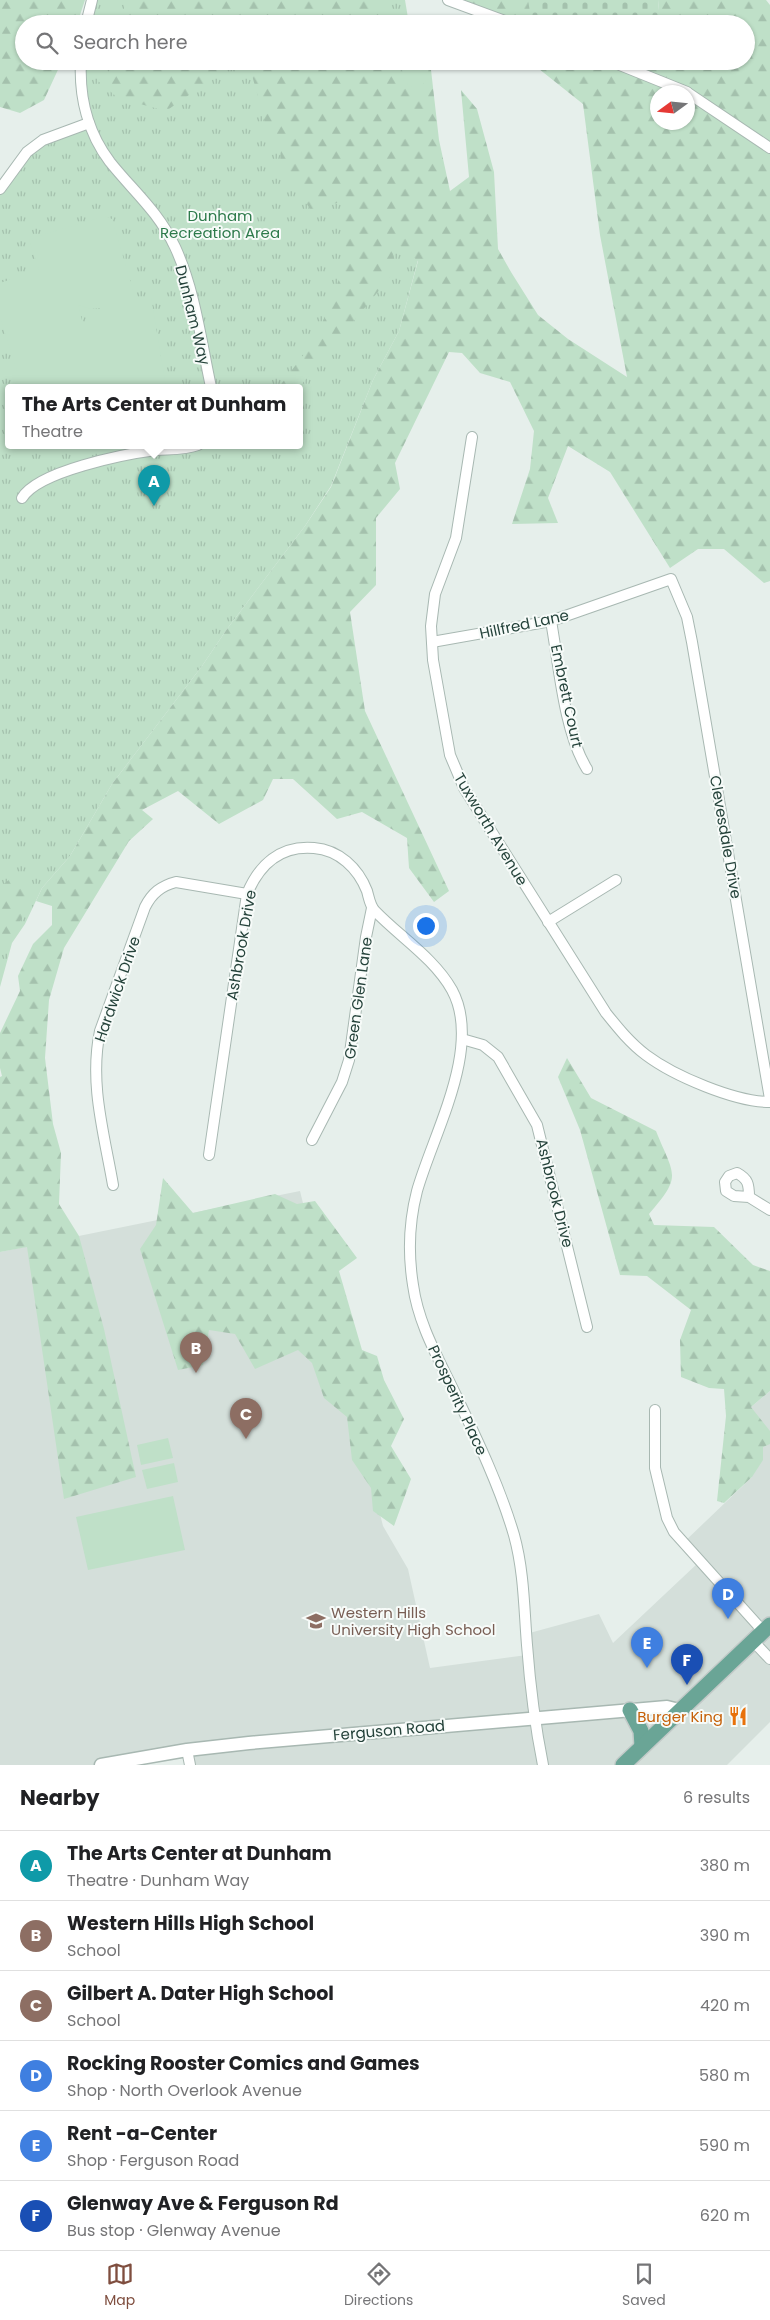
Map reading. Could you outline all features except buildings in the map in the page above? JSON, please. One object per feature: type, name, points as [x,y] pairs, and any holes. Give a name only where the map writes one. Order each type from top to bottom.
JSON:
[{"type":"main road","points":[[623,1765],[762,1632]]},
{"type":"main road","points":[[630,1710],[641,1732],[642,1746]]},
{"type":"street","points":[[88,15],[92,0]]},
{"type":"street","points":[[448,0],[489,15]]},
{"type":"street","name":"Dunham Way","points":[[81,70],[82,99],[89,123],[110,162],[147,202],[164,226],[185,270],[210,384]]},
{"type":"street","points":[[632,70],[670,85]]},
{"type":"street","points":[[695,97],[770,148]]},
{"type":"street","points":[[0,189],[27,152],[43,140],[89,123]]},
{"type":"street","name":"Tuxworth Avenue","points":[[472,437],[456,538],[435,594],[432,610],[432,642],[446,737],[455,771],[548,922],[606,1013],[621,1032],[640,1051],[673,1071],[740,1099],[770,1100]]},
{"type":"street","points":[[22,498],[27,490],[48,478],[96,462],[174,449]]},
{"type":"street","name":"Hillfred Lane","points":[[432,642],[551,621],[671,579]]},
{"type":"street","name":"Clevesdale Drive","points":[[671,579],[687,617],[692,642],[770,1100]]},
{"type":"street","name":"Embrett Court","points":[[551,621],[570,729],[576,748],[587,770]]},
{"type":"street","name":"Ashbrook Drive","points":[[209,1156],[247,894],[258,871],[274,857],[289,850],[313,848],[334,853],[349,864],[366,889],[372,908],[425,958],[451,988],[462,1021],[462,1039],[483,1045],[498,1058],[528,1106],[537,1125],[587,1327]]},
{"type":"street","points":[[548,922],[616,880]]},
{"type":"street","name":"Hardwick Drive","points":[[113,1185],[96,1089],[97,1047],[100,1031],[145,907],[154,893],[168,884],[176,882],[247,894]]},
{"type":"street","name":"Green Glen Lane","points":[[312,1140],[342,1082],[349,1060],[366,936],[372,908]]},
{"type":"street","name":"Prosperity Place","points":[[462,1039],[450,1096],[423,1172],[413,1211],[410,1236],[413,1285],[424,1329],[476,1437],[513,1533],[524,1596],[534,1718],[543,1765]]},
{"type":"street","points":[[749,1196],[770,1210]]},
{"type":"street","points":[[655,1410],[655,1468],[662,1499],[674,1532],[762,1632],[770,1659]]},
{"type":"street","name":"Ferguson Road","points":[[101,1765],[187,1750],[667,1706],[679,1710]]},
{"type":"street","points":[[187,1750],[190,1765]]},
{"type":"shaded area","points":[[300,1191],[383,1526],[408,1569],[430,1668],[527,1655],[526,1634],[599,1614],[613,1643],[699,1562],[682,1544],[752,1477],[751,1407],[770,1391],[770,1722],[727,1765],[190,1765],[187,1750],[101,1765],[0,1765],[0,1252]]},
{"type":"green space","points":[[0,0],[85,0],[80,15],[15,15],[15,70],[58,70],[44,100],[20,113],[0,107]]},
{"type":"green space","points":[[93,0],[405,0],[408,15],[89,15]]},
{"type":"green space","points":[[125,0],[370,0],[387,15],[123,15]]},
{"type":"green space","points":[[448,0],[568,0],[584,15],[489,15]]},
{"type":"green space","points":[[528,0],[658,0],[659,15],[530,15]]},
{"type":"green space","points":[[658,0],[766,0],[770,5],[770,581],[764,583],[724,549],[698,549],[670,568],[610,472],[568,446],[548,498],[558,523],[512,524],[530,469],[534,431],[510,382],[480,373],[462,353],[449,352],[395,463],[400,489],[376,518],[376,585],[350,612],[365,711],[449,891],[434,902],[409,868],[407,838],[362,812],[337,819],[293,779],[273,779],[263,800],[219,824],[178,791],[142,810],[153,819],[129,841],[64,948],[49,1000],[45,1058],[53,1124],[61,1153],[59,1204],[79,1236],[104,1329],[136,1477],[64,1499],[27,1247],[0,1252],[0,1077],[2,1076],[0,1068],[0,1033],[20,991],[18,976],[33,944],[52,925],[52,906],[36,901],[42,888],[70,856],[112,784],[202,666],[227,629],[305,526],[331,487],[373,380],[399,331],[418,261],[395,242],[393,252],[395,271],[302,384],[281,384],[317,337],[346,261],[344,201],[311,210],[280,166],[281,143],[269,136],[251,70],[431,70],[439,140],[450,191],[469,177],[461,90],[477,109],[494,172],[498,249],[511,272],[538,315],[568,339],[627,377],[600,235],[583,104],[540,70],[755,70],[755,15],[652,15],[659,10]]},
{"type":"green space","name":"Dunham Recreation Area","points":[[82,70],[416,70],[418,260],[399,331],[373,380],[331,486],[305,526],[112,784],[70,856],[42,888],[25,924],[12,943],[0,987],[0,189],[27,152],[89,123]]},
{"type":"green space","points":[[110,70],[225,70],[166,111],[118,98],[98,81]]},
{"type":"green space","points":[[402,70],[428,70],[429,77],[422,85],[411,87],[404,81]]},
{"type":"green space","points":[[105,216],[112,219],[135,297],[151,297],[166,384],[21,384],[0,317],[0,283],[39,270],[29,239]],"holes":[[[78,305],[91,309],[101,308],[83,324]]]},
{"type":"green space","points":[[10,879],[29,886],[28,902],[21,919],[11,935],[0,947],[0,887]]},
{"type":"green space","points":[[567,1058],[591,1098],[656,1131],[671,1167],[672,1175],[667,1191],[649,1214],[654,1225],[714,1227],[753,1265],[770,1271],[770,1391],[751,1407],[770,1431],[770,1444],[763,1447],[763,1460],[752,1477],[724,1503],[717,1501],[726,1416],[724,1389],[709,1388],[681,1377],[680,1340],[691,1310],[647,1276],[620,1275],[580,1130],[558,1077]]},
{"type":"green space","points":[[163,1178],[193,1213],[275,1194],[297,1204],[315,1201],[357,1258],[339,1271],[362,1350],[377,1356],[384,1380],[404,1419],[391,1446],[411,1479],[394,1526],[373,1511],[371,1488],[352,1460],[347,1417],[324,1398],[312,1363],[298,1350],[255,1369],[235,1334],[209,1330],[203,1365],[178,1370],[140,1249],[156,1225]]},
{"type":"green space","points":[[168,1438],[173,1458],[141,1465],[137,1445]]},
{"type":"green space","points":[[174,1463],[178,1482],[147,1489],[142,1470]]},
{"type":"green space","points":[[173,1496],[185,1550],[88,1570],[76,1517]]},
{"type":"place","name":"The Arts Center at Dunham","points":[[154,506]]},
{"type":"place","name":"Western Hills High School","points":[[196,1373]]},
{"type":"place","name":"Gilbert A. Dater High School","points":[[246,1439]]},
{"type":"place","name":"Rocking Rooster Comics and Games","points":[[728,1619]]},
{"type":"place","name":"Western Hills University High School","points":[[316,1621]]},
{"type":"place","name":"Rent -a-Center","points":[[647,1668]]},
{"type":"place","name":"Glenway Ave & Ferguson Rd","points":[[687,1685]]},
{"type":"place","name":"Burger King","points":[[738,1716]]}]
